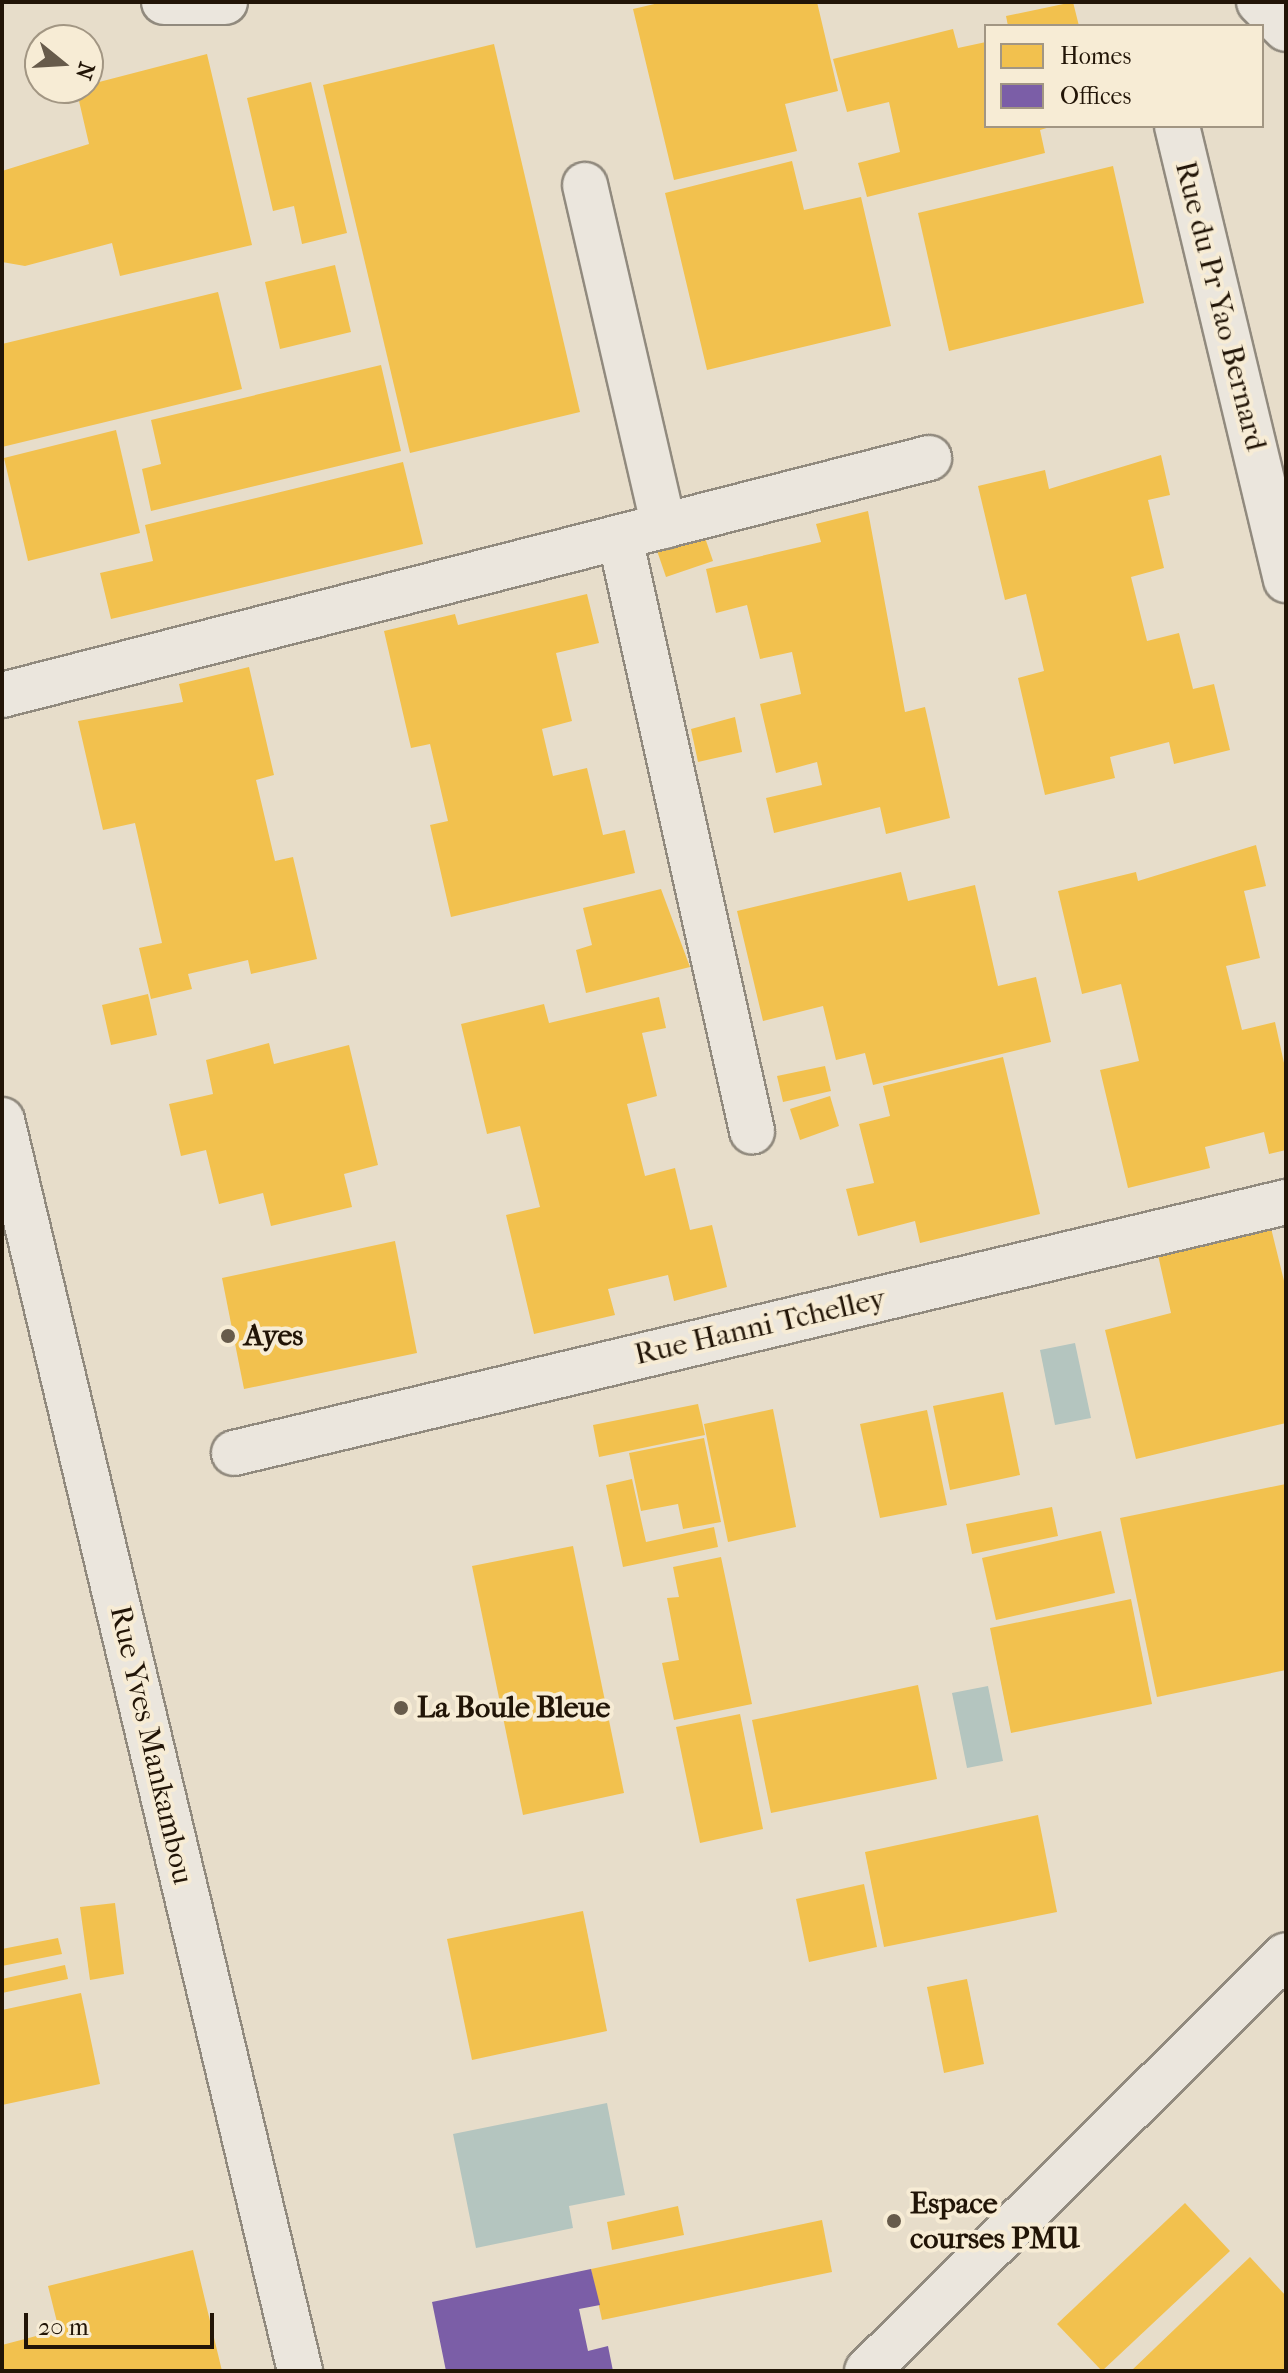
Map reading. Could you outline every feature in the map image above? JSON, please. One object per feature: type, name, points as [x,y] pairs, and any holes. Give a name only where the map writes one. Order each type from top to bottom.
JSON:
[{"type":"street","points":[[164,2],[225,2]]},
{"type":"street","points":[[1259,2],[1286,29]]},
{"type":"street","name":"Rue du Pr Yao Bernard","points":[[1177,128],[1286,580]]},
{"type":"street","points":[[585,185],[664,526]]},
{"type":"street","points":[[2,695],[929,458]]},
{"type":"street","points":[[620,538],[752,1131]]},
{"type":"street","name":"Rue Yves Mankambou","points":[[2,1120],[300,2371]]},
{"type":"street","name":"Rue Hanni Tchelley","points":[[234,1453],[1286,1202]]},
{"type":"street","points":[[867,2371],[1286,1955]]},
{"type":"shaded area","points":[[1075,1343],[1091,1418],[1055,1425],[1040,1350]]},
{"type":"shaded area","points":[[988,1686],[1003,1761],[967,1768],[952,1693]]},
{"type":"shaded area","points":[[607,2103],[625,2195],[569,2206],[573,2228],[476,2248],[453,2134]]},
{"type":"building: Homes","points":[[663,2],[817,2],[838,91],[785,104],[797,151],[674,180],[633,9]]},
{"type":"building: Homes","points":[[1073,2],[1078,24],[1008,24],[1006,16]]},
{"type":"building: Homes","points":[[953,29],[958,48],[984,42],[984,128],[1046,128],[1040,130],[1045,153],[867,197],[858,163],[900,152],[889,102],[847,112],[833,59]]},
{"type":"building: Homes","points":[[494,44],[580,412],[410,453],[323,85]]},
{"type":"building: Homes","points":[[207,54],[252,245],[120,276],[112,243],[25,266],[2,262],[2,171],[89,144],[80,104],[104,104],[104,81]]},
{"type":"building: Homes","points":[[311,82],[347,233],[302,244],[294,206],[273,211],[247,98]]},
{"type":"building: Homes","points":[[792,161],[804,210],[861,197],[891,326],[707,370],[665,193]]},
{"type":"building: Homes","points":[[1113,166],[1144,303],[949,351],[918,213]]},
{"type":"building: Homes","points":[[335,265],[351,332],[280,349],[265,282]]},
{"type":"building: Homes","points":[[218,292],[242,389],[2,447],[2,344]]},
{"type":"building: Homes","points":[[381,365],[401,451],[151,511],[142,469],[161,464],[151,420]]},
{"type":"building: Homes","points":[[116,430],[140,533],[28,561],[4,458]]},
{"type":"building: Homes","points":[[1161,455],[1170,495],[1148,500],[1164,568],[1131,577],[1147,641],[1179,633],[1193,689],[1214,684],[1230,750],[1174,764],[1169,742],[1110,757],[1115,778],[1045,795],[1018,678],[1044,671],[1026,594],[1005,600],[978,486],[1045,470],[1049,489]]},
{"type":"building: Homes","points":[[403,462],[423,544],[111,619],[100,573],[153,561],[145,525]]},
{"type":"building: Homes","points":[[868,511],[905,712],[925,707],[950,818],[886,834],[880,807],[774,833],[766,798],[822,785],[817,762],[776,773],[760,704],[801,694],[792,652],[760,659],[747,605],[716,613],[706,569],[821,542],[816,524]]},
{"type":"building: Homes","points":[[701,526],[713,561],[666,577],[654,542]]},
{"type":"building: Homes","points":[[587,594],[599,643],[556,653],[572,721],[542,729],[553,776],[587,768],[603,835],[625,830],[635,873],[451,917],[430,825],[448,821],[430,744],[411,748],[384,631],[455,614],[458,625]]},
{"type":"building: Homes","points":[[249,667],[274,775],[256,780],[275,861],[293,857],[317,959],[251,974],[248,960],[188,974],[192,989],[151,999],[139,948],[162,943],[135,823],[103,830],[78,721],[183,702],[179,684]]},
{"type":"building: Homes","points":[[735,717],[742,752],[698,762],[691,729]]},
{"type":"building: Homes","points":[[1256,845],[1266,886],[1244,891],[1260,958],[1226,966],[1242,1030],[1275,1022],[1286,1072],[1286,1150],[1269,1154],[1264,1132],[1205,1147],[1210,1168],[1128,1188],[1100,1070],[1139,1061],[1121,984],[1082,994],[1058,891],[1136,872],[1138,881]]},
{"type":"building: Homes","points":[[901,872],[908,901],[975,885],[998,986],[1036,977],[1051,1042],[873,1085],[865,1053],[836,1060],[823,1006],[763,1021],[737,911]]},
{"type":"building: Homes","points":[[661,889],[690,967],[586,993],[576,950],[592,945],[583,908]]},
{"type":"building: Homes","points":[[148,994],[157,1035],[111,1045],[102,1005]]},
{"type":"building: Homes","points":[[659,997],[666,1028],[642,1033],[657,1096],[627,1104],[645,1176],[675,1168],[690,1230],[712,1225],[727,1287],[674,1301],[668,1275],[608,1289],[615,1315],[534,1334],[506,1215],[540,1207],[520,1126],[487,1134],[461,1024],[544,1004],[549,1023]]},
{"type":"building: Homes","points":[[269,1043],[274,1064],[349,1045],[378,1165],[344,1174],[352,1207],[271,1226],[263,1193],[219,1204],[206,1150],[181,1156],[169,1104],[213,1094],[206,1060]]},
{"type":"building: Homes","points":[[1003,1057],[1040,1214],[920,1243],[915,1221],[858,1236],[846,1189],[874,1183],[859,1124],[890,1116],[883,1086]]},
{"type":"building: Homes","points":[[825,1066],[831,1091],[783,1102],[777,1076]]},
{"type":"building: Homes","points":[[830,1096],[839,1126],[800,1140],[790,1109]]},
{"type":"building: Homes","points":[[1271,1228],[1286,1289],[1286,1423],[1136,1459],[1105,1330],[1171,1313],[1158,1255]]},
{"type":"building: Homes","points":[[395,1241],[417,1353],[244,1389],[222,1278]]},
{"type":"building: Homes","points":[[1003,1392],[1020,1475],[950,1490],[933,1406]]},
{"type":"building: Homes","points":[[698,1404],[705,1435],[599,1457],[593,1425]]},
{"type":"building: Homes","points":[[773,1409],[796,1527],[728,1542],[704,1424]]},
{"type":"building: Homes","points":[[927,1410],[947,1505],[880,1518],[860,1424]]},
{"type":"building: Homes","points":[[704,1438],[721,1522],[683,1529],[678,1504],[641,1511],[629,1453]]},
{"type":"building: Homes","points":[[632,1479],[646,1542],[714,1527],[718,1547],[623,1567],[606,1485]]},
{"type":"building: Homes","points":[[1286,1484],[1286,1670],[1157,1697],[1120,1518]]},
{"type":"building: Homes","points":[[1052,1507],[1058,1536],[972,1554],[966,1524]]},
{"type":"building: Homes","points":[[1101,1531],[1115,1593],[996,1620],[982,1558]]},
{"type":"building: Homes","points":[[573,1546],[624,1793],[523,1815],[472,1566]]},
{"type":"building: Homes","points":[[721,1557],[752,1704],[674,1720],[662,1663],[679,1660],[667,1598],[679,1597],[673,1567]]},
{"type":"building: Homes","points":[[1131,1599],[1152,1704],[1011,1733],[990,1628]]},
{"type":"building: Homes","points":[[918,1685],[937,1779],[771,1813],[752,1720]]},
{"type":"building: Homes","points":[[740,1714],[763,1829],[700,1843],[676,1727]]},
{"type":"building: Homes","points":[[1038,1815],[1057,1912],[884,1947],[865,1852]]},
{"type":"building: Homes","points":[[864,1884],[877,1947],[809,1962],[796,1899]]},
{"type":"building: Homes","points":[[115,1903],[124,1974],[90,1980],[80,1907]]},
{"type":"building: Homes","points":[[583,1911],[607,2031],[472,2060],[447,1939]]},
{"type":"building: Homes","points":[[58,1938],[62,1954],[2,1966],[2,1949]]},
{"type":"building: Homes","points":[[65,1965],[68,1979],[2,1993],[2,1979]]},
{"type":"building: Homes","points":[[967,1979],[984,2064],[944,2073],[927,1987]]},
{"type":"building: Homes","points":[[81,1993],[100,2084],[2,2105],[2,2010]]},
{"type":"building: Homes","points":[[1185,2203],[1230,2251],[1102,2371],[1057,2324]]},
{"type":"building: Homes","points":[[678,2206],[684,2235],[612,2250],[607,2222]]},
{"type":"building: Homes","points":[[822,2220],[832,2272],[602,2320],[591,2269]]},
{"type":"building: Homes","points":[[193,2250],[222,2371],[2,2371],[2,2345],[59,2330],[48,2286]]},
{"type":"building: Homes","points":[[1250,2257],[1286,2296],[1286,2371],[1131,2371]]},
{"type":"building: Offices","points":[[591,2269],[600,2305],[579,2309],[588,2351],[608,2346],[613,2371],[446,2371],[432,2302]]},
{"type":"place","name":"Ayes","points":[[228,1336]]},
{"type":"place","name":"La Boule Bleue","points":[[401,1708]]},
{"type":"place","name":"Espace courses PMU","points":[[894,2221]]}]
